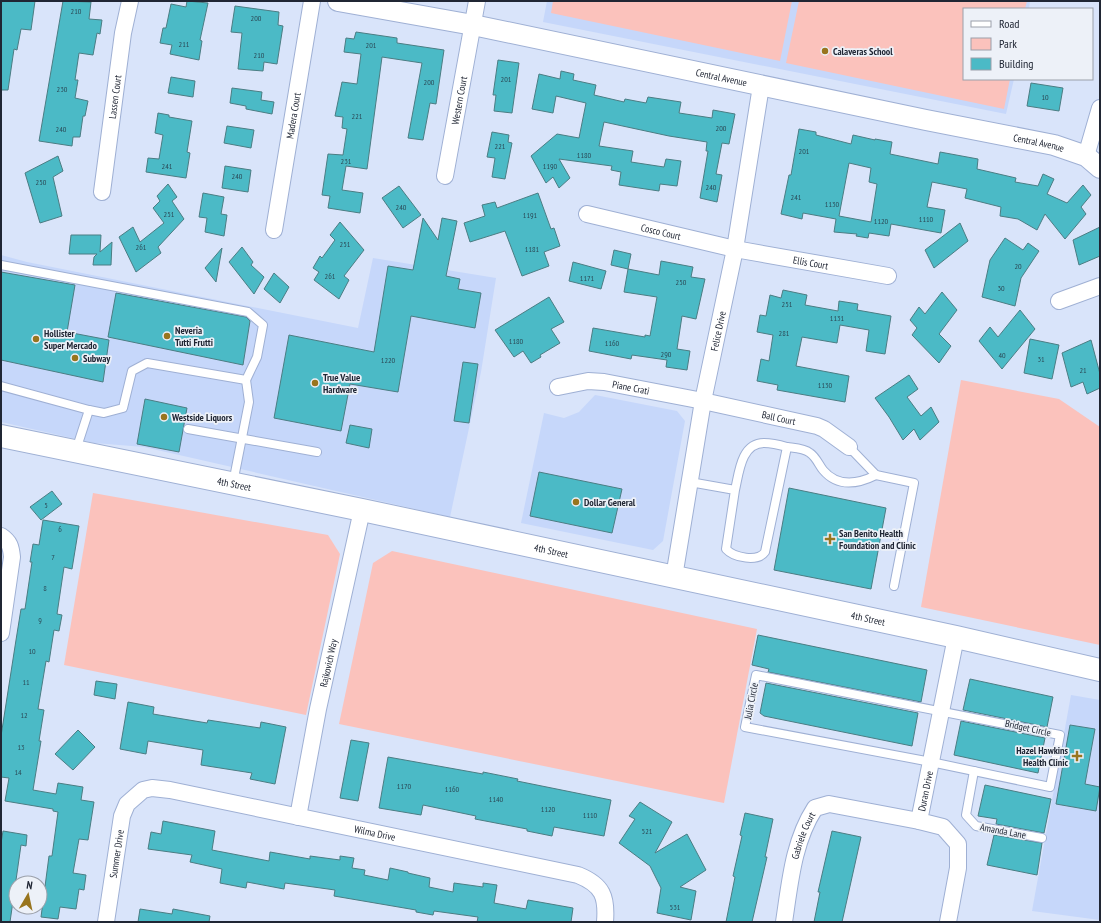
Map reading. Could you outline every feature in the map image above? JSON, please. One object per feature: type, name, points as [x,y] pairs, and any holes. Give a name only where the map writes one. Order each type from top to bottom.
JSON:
[{"type":"main road","name":"4th Street","points":[[1,436],[362,510],[956,637],[1100,670]]},
{"type":"street","name":"Lassen Court","points":[[102,192],[123,33],[130,1]]},
{"type":"street","name":"Madera Court","points":[[274,230],[312,1]]},
{"type":"street","name":"Central Avenue","points":[[338,1],[473,25],[761,86],[1054,145],[1093,162]]},
{"type":"street","name":"Western Court","points":[[445,176],[477,1]]},
{"type":"street","name":"Felice Drive","points":[[674,577],[703,402],[735,249],[761,86]]},
{"type":"street","points":[[1093,162],[1100,108]]},
{"type":"street","name":"Cosco Court","points":[[587,214],[735,249]]},
{"type":"street","name":"Ellis Court","points":[[735,249],[888,276]]},
{"type":"street","points":[[1059,301],[1100,286]]},
{"type":"street","name":"Piane Crati","points":[[558,387],[588,381],[604,382],[703,402]]},
{"type":"street","name":"Ball Court","points":[[703,402],[817,426],[824,429],[849,447]]},
{"type":"street","name":"Rajkovich Way","points":[[298,817],[318,709],[362,510]]},
{"type":"street","points":[[1,633],[12,557],[6,541]]},
{"type":"street","name":"Duran Drive","points":[[948,922],[958,868],[958,844],[943,827],[919,821],[956,637]]},
{"type":"street","name":"Wilma Drive","points":[[140,792],[152,788],[170,790],[578,875],[590,880],[598,886],[603,895],[606,907],[605,922]]},
{"type":"street","name":"Summer Drive","points":[[106,922],[122,816],[130,800],[140,792]]},
{"type":"street","name":"Gabriele Court","points":[[784,922],[797,846],[804,824],[815,808],[829,804],[919,821]]},
{"type":"lane","points":[[1,265],[248,312],[263,325],[257,357],[246,380],[249,402],[233,484]]},
{"type":"lane","points":[[1,386],[104,413],[123,408],[132,371],[147,363],[246,380]]},
{"type":"lane","points":[[76,451],[89,410]]},
{"type":"lane","points":[[188,429],[317,452]]},
{"type":"lane","points":[[787,446],[766,552],[762,557],[756,559],[730,553],[726,549],[735,490],[745,453],[754,446],[764,443],[787,446],[806,450],[812,454],[824,471],[832,478],[842,482],[861,482],[876,475]]},
{"type":"lane","points":[[849,447],[876,475],[914,483],[894,586]]},
{"type":"lane","points":[[690,482],[735,490]]},
{"type":"lane","name":"Julia Circle","points":[[931,762],[745,727],[756,675],[942,711]]},
{"type":"lane","name":"Bridget Circle","points":[[931,762],[1050,788],[1060,735],[942,711]]},
{"type":"lane","name":"Amanda Lane","points":[[974,771],[966,815],[976,826],[1042,838]]},
{"type":"shaded area","name":"Calaveras School","points":[[547,1],[1030,1],[1029,8],[963,8],[963,80],[1014,80],[1006,114],[543,22]]},
{"type":"shaded area","points":[[1,255],[27,262],[358,328],[373,258],[496,278],[481,372],[450,517],[144,447],[94,443],[1,422]]},
{"type":"shaded area","points":[[595,395],[677,411],[685,421],[663,541],[653,550],[521,523],[544,413],[564,418],[579,412]]},
{"type":"shaded area","points":[[1071,695],[1100,700],[1100,920],[1032,911]]},
{"type":"green space","points":[[553,1],[792,1],[780,61],[551,13]]},
{"type":"green space","points":[[799,1],[1027,1],[1025,8],[963,8],[963,80],[1010,80],[1004,109],[786,63]]},
{"type":"green space","points":[[961,380],[1059,399],[1100,427],[1100,645],[921,607]]},
{"type":"green space","points":[[93,493],[328,535],[340,554],[306,715],[64,665]]},
{"type":"green space","points":[[392,551],[757,629],[724,803],[339,724],[373,563]]},
{"type":"building","points":[[1,1],[35,1],[31,30],[21,29],[17,50],[14,49],[8,90],[1,90]]},
{"type":"building","points":[[63,1],[91,2],[89,19],[102,20],[100,34],[97,33],[93,55],[79,53],[75,80],[78,80],[75,98],[88,101],[85,116],[83,116],[80,137],[73,137],[72,146],[39,141]]},
{"type":"building","points":[[187,1],[208,3],[200,40],[202,41],[199,60],[170,54],[172,45],[160,43],[163,28],[166,28],[171,4],[186,7]]},
{"type":"building","points":[[235,6],[279,12],[278,25],[283,26],[277,64],[264,62],[263,71],[238,69],[242,33],[231,32]]},
{"type":"building","points":[[356,32],[397,38],[397,43],[444,50],[436,104],[430,103],[423,140],[408,138],[422,63],[382,57],[367,169],[346,166],[342,190],[363,193],[360,213],[328,208],[330,196],[322,195],[328,154],[343,155],[347,129],[342,128],[343,117],[335,116],[342,82],[357,84],[361,54],[344,52],[346,38],[354,39]]},
{"type":"building","points":[[498,60],[519,63],[512,113],[494,111],[496,95],[493,95]]},
{"type":"building","points":[[561,71],[574,74],[573,80],[596,85],[594,95],[624,102],[625,99],[646,103],[648,97],[681,102],[679,113],[712,118],[713,110],[735,114],[729,144],[722,143],[716,174],[722,175],[717,202],[700,198],[708,151],[706,151],[707,142],[669,136],[604,122],[599,146],[633,151],[631,162],[664,167],[666,159],[681,161],[677,186],[660,184],[659,191],[619,185],[621,172],[611,170],[612,166],[559,159],[570,178],[559,188],[553,177],[546,183],[531,156],[557,134],[579,138],[586,103],[556,96],[553,113],[532,109],[539,74],[560,79]]},
{"type":"building","points":[[171,77],[195,81],[193,97],[168,93]]},
{"type":"building","points":[[1031,83],[1063,88],[1059,111],[1027,106]]},
{"type":"building","points":[[232,88],[262,92],[261,100],[274,102],[272,114],[246,109],[246,106],[230,103]]},
{"type":"building","points":[[158,113],[169,115],[169,117],[192,121],[187,152],[190,153],[186,178],[146,172],[148,158],[159,159],[163,135],[155,133]]},
{"type":"building","points":[[227,126],[254,130],[251,148],[224,143]]},
{"type":"building","points":[[799,129],[816,132],[816,135],[851,144],[853,135],[892,142],[890,154],[938,164],[940,152],[978,159],[977,169],[1016,178],[1015,182],[1038,186],[1043,174],[1054,179],[1047,194],[1067,203],[1083,185],[1091,195],[1081,207],[1086,214],[1065,239],[1045,214],[1037,230],[1018,219],[1000,216],[1001,207],[965,198],[967,189],[932,182],[927,207],[945,210],[941,233],[891,224],[889,236],[869,233],[868,238],[856,236],[857,234],[834,232],[836,219],[803,213],[802,219],[781,214],[789,175],[791,175]],"holes":[[[849,163],[871,168],[869,182],[877,184],[871,222],[839,216]]]},
{"type":"building","points":[[492,132],[509,135],[508,142],[512,143],[505,179],[492,177],[495,158],[487,157]]},
{"type":"building","points":[[58,156],[63,171],[53,177],[62,216],[40,223],[25,173]]},
{"type":"building","points":[[225,166],[251,170],[248,192],[222,188]]},
{"type":"building","points":[[168,184],[177,197],[172,201],[184,219],[158,247],[161,253],[136,272],[119,237],[133,227],[140,242],[164,223],[153,208],[160,201],[157,196]]},
{"type":"building","points":[[399,186],[421,215],[403,228],[382,198]]},
{"type":"building","points":[[203,193],[224,197],[221,214],[227,215],[224,236],[205,232],[207,218],[199,217]]},
{"type":"building","points":[[538,193],[551,229],[554,228],[560,246],[544,252],[549,266],[522,276],[505,231],[470,242],[464,223],[485,216],[482,205],[495,202],[497,208]]},
{"type":"building","points":[[423,218],[438,240],[442,218],[457,221],[446,276],[460,279],[458,289],[481,293],[475,328],[411,316],[398,392],[350,384],[341,431],[274,418],[289,335],[374,352],[388,266],[413,270]]},
{"type":"building","points":[[340,222],[364,250],[344,276],[349,280],[339,299],[314,280],[319,272],[313,268],[320,256],[322,258],[335,240],[330,235]]},
{"type":"building","points":[[960,223],[968,241],[934,268],[925,250]]},
{"type":"building","points":[[1100,227],[1100,256],[1079,265],[1073,240]]},
{"type":"building","points":[[71,235],[101,235],[100,252],[112,242],[111,265],[93,265],[94,257],[97,254],[69,254]]},
{"type":"building","points":[[1005,238],[1023,250],[1028,243],[1039,251],[1021,278],[1015,306],[982,297],[990,260]]},
{"type":"building","points":[[242,247],[253,262],[251,265],[264,277],[254,294],[229,262]]},
{"type":"building","points":[[222,248],[216,282],[205,268]]},
{"type":"building","points":[[614,250],[631,254],[628,269],[611,265]]},
{"type":"building","points":[[661,261],[693,267],[691,277],[705,279],[696,319],[682,316],[677,349],[690,351],[687,370],[666,367],[667,360],[632,355],[631,359],[589,351],[593,328],[645,337],[645,335],[650,336],[657,297],[624,292],[628,269],[659,275]]},
{"type":"building","points":[[573,262],[606,271],[601,289],[569,281]]},
{"type":"building","points":[[1,272],[75,285],[67,332],[109,340],[103,382],[1,360]]},
{"type":"building","points":[[274,273],[289,287],[280,303],[264,289]]},
{"type":"building","points":[[783,290],[807,295],[805,305],[838,311],[839,301],[858,304],[857,310],[891,316],[885,354],[866,351],[869,330],[840,325],[837,343],[802,337],[796,366],[849,376],[845,402],[777,390],[778,385],[757,381],[761,359],[769,361],[773,335],[757,332],[760,315],[766,316],[770,295],[781,298]]},
{"type":"building","points":[[942,292],[957,310],[939,334],[951,346],[939,363],[912,335],[917,328],[910,320],[919,307],[925,314]]},
{"type":"building","points":[[116,293],[246,317],[250,321],[243,365],[108,337]]},
{"type":"building","points":[[549,297],[564,322],[551,329],[560,343],[540,355],[541,357],[531,363],[523,351],[514,357],[495,330]]},
{"type":"building","points":[[1020,310],[1035,329],[1002,369],[979,341],[990,327],[998,337]]},
{"type":"building","points":[[1030,339],[1059,345],[1052,379],[1024,373]]},
{"type":"building","points":[[1091,340],[1100,374],[1100,388],[1087,394],[1083,382],[1071,387],[1062,353]]},
{"type":"building","points":[[463,362],[478,364],[469,423],[454,421]]},
{"type":"building","points":[[909,375],[918,389],[907,397],[921,416],[931,407],[939,422],[920,440],[914,429],[903,440],[875,398]]},
{"type":"building","name":"Westside Liquors","points":[[145,399],[187,408],[179,452],[137,444]]},
{"type":"building","points":[[350,425],[372,429],[369,448],[346,443]]},
{"type":"building","name":"Dollar General","points":[[539,472],[622,489],[612,533],[530,516]]},
{"type":"building","name":"San Benito Health Foundation and Clinic","points":[[789,488],[886,508],[871,589],[774,570]]},
{"type":"building","points":[[52,491],[62,504],[41,520],[30,507]]},
{"type":"building","points":[[43,520],[79,526],[72,569],[64,567],[57,614],[62,615],[59,631],[54,630],[49,662],[46,661],[38,709],[44,710],[39,741],[41,741],[33,790],[56,794],[58,783],[83,787],[81,800],[94,802],[88,840],[79,839],[73,873],[86,875],[84,890],[79,889],[76,909],[60,907],[58,919],[41,917],[41,915],[48,915],[48,875],[47,875],[49,856],[52,856],[58,812],[53,811],[53,809],[5,801],[9,778],[1,777],[1,736],[21,609],[25,609],[32,562],[30,562],[33,544],[39,545]]},
{"type":"building","points":[[758,635],[927,670],[921,702],[768,672],[769,669],[752,665]]},
{"type":"building","points":[[970,679],[1053,697],[1047,727],[963,710]]},
{"type":"building","points":[[96,681],[117,684],[115,699],[94,695]]},
{"type":"building","points":[[766,683],[918,713],[912,746],[764,716],[760,713]]},
{"type":"building","points":[[128,702],[154,707],[153,714],[207,723],[208,720],[260,728],[261,722],[286,727],[275,784],[250,779],[252,773],[201,765],[203,750],[148,741],[146,754],[120,749]]},
{"type":"building","points":[[961,721],[1045,738],[1038,773],[954,755]]},
{"type":"building","name":"Hazel Hawkins Health Clinic","points":[[1070,725],[1095,729],[1085,784],[1100,787],[1096,811],[1056,804]]},
{"type":"building","points":[[78,730],[95,747],[73,770],[55,754]]},
{"type":"building","points":[[351,740],[369,743],[358,801],[340,798]]},
{"type":"building","points":[[388,757],[483,774],[483,772],[518,779],[517,781],[611,800],[604,836],[554,827],[552,836],[527,831],[527,829],[475,819],[476,816],[423,805],[421,815],[379,808]]},
{"type":"building","points":[[985,785],[1051,799],[1044,833],[996,824],[997,819],[978,816]]},
{"type":"building","points":[[640,802],[672,822],[655,853],[687,834],[706,870],[680,887],[696,891],[691,920],[657,913],[661,888],[650,866],[619,843],[635,819],[629,816]]},
{"type":"building","points":[[745,813],[773,819],[765,857],[767,857],[752,922],[726,922],[735,877],[733,876],[742,836],[740,835]]},
{"type":"building","points":[[163,821],[215,831],[212,850],[269,861],[270,852],[310,859],[310,856],[340,860],[340,856],[354,858],[352,868],[365,870],[364,875],[388,880],[390,868],[430,878],[429,887],[453,892],[454,883],[483,887],[483,883],[497,885],[494,903],[526,909],[528,900],[573,908],[571,922],[477,922],[478,917],[434,911],[433,915],[416,912],[416,910],[334,896],[335,890],[285,883],[284,889],[247,882],[246,888],[220,883],[222,869],[190,862],[192,855],[148,849],[151,832],[161,834]]},
{"type":"building","points":[[3,831],[27,835],[26,846],[21,845],[17,875],[8,875],[8,915],[11,915],[10,922],[1,922],[1,843]]},
{"type":"building","points":[[832,831],[861,837],[842,922],[814,922],[820,892],[818,892]]},
{"type":"building","points":[[994,835],[1042,843],[1037,875],[987,865]]},
{"type":"building","points":[[140,909],[172,914],[173,909],[210,916],[209,922],[138,922]]},
{"type":"place","name":"Calaveras School","points":[[825,51]]},
{"type":"place","name":"Neveria Tutti Frutti","points":[[167,336]]},
{"type":"place","name":"Hollister Super Mercado","points":[[36,339]]},
{"type":"place","name":"Subway","points":[[75,358]]},
{"type":"place","name":"True Value Hardware","points":[[315,383]]},
{"type":"place","name":"Westside Liquors","points":[[164,417]]},
{"type":"place","name":"Dollar General","points":[[576,502]]},
{"type":"place","name":"San Benito Health Foundation and Clinic","points":[[830,539]]},
{"type":"place","name":"Hazel Hawkins Health Clinic","points":[[1077,756]]}]
